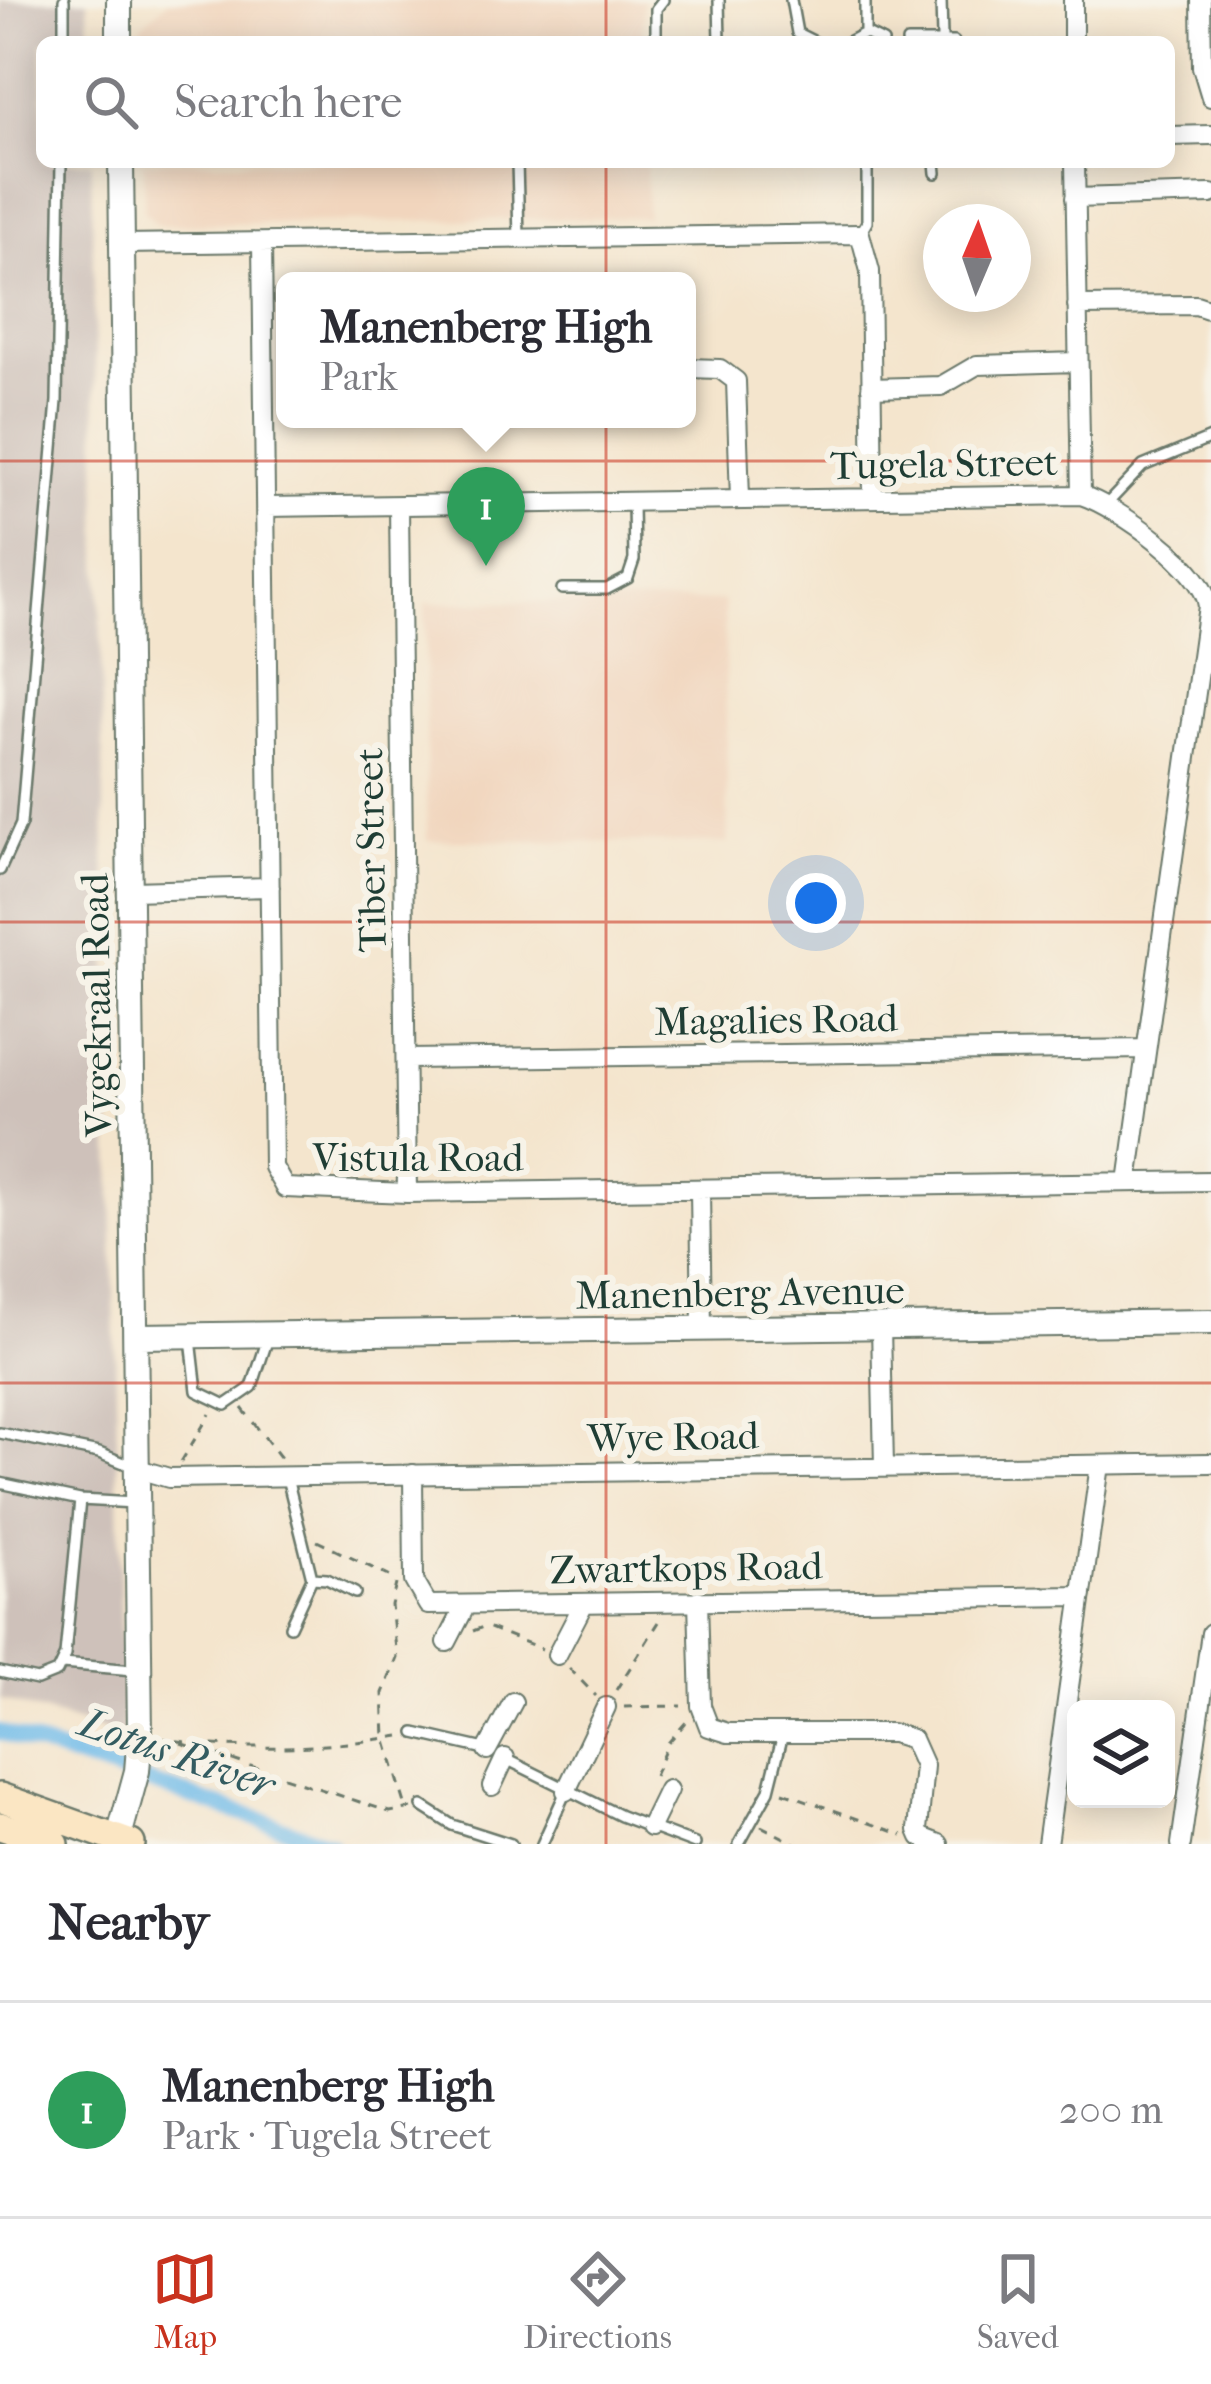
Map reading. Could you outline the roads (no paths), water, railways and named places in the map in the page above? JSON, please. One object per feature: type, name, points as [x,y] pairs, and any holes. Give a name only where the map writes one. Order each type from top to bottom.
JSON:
[{"type":"main road","points":[[0,1798],[122,1843]]},
{"type":"main road","points":[[0,1826],[55,1844]]},
{"type":"street","points":[[119,0],[119,36]]},
{"type":"street","points":[[1073,0],[1073,36]]},
{"type":"street","points":[[1201,0],[1210,94]]},
{"type":"street","points":[[1175,136],[1211,135]]},
{"type":"street","name":"Vygekraal Road","points":[[121,168],[140,1670],[140,1735],[122,1843]]},
{"type":"street","points":[[1075,168],[1081,495]]},
{"type":"street","points":[[1075,198],[1211,194]]},
{"type":"street","points":[[122,244],[860,233],[870,271],[873,498]]},
{"type":"street","name":"Vistula Road","points":[[262,243],[269,887],[278,1181],[293,1191],[407,1193],[1211,1181]]},
{"type":"street","points":[[1077,306],[1196,305],[1211,310]]},
{"type":"street","points":[[871,388],[941,386],[977,365],[1077,362]]},
{"type":"street","points":[[696,368],[720,369],[736,381],[740,500]]},
{"type":"street","points":[[264,374],[276,375]]},
{"type":"street","name":"Tugela Street","points":[[266,507],[1081,495],[1106,505],[1207,580],[1208,606],[1128,1182]]},
{"type":"street","name":"Tiber Street","points":[[399,506],[407,1193]]},
{"type":"street","points":[[1190,739],[1211,742]]},
{"type":"street","points":[[132,892],[269,887]]},
{"type":"street","name":"Magalies Road","points":[[408,1059],[1146,1049]]},
{"type":"street","points":[[700,1190],[702,1329]]},
{"type":"street","name":"Manenberg Avenue","points":[[138,1336],[1211,1322]]},
{"type":"street","points":[[881,1326],[884,1467]]},
{"type":"street","name":"Wye Road","points":[[138,1468],[169,1478],[1211,1462]]},
{"type":"street","points":[[1047,1844],[1100,1465]]},
{"type":"street","name":"Zwartkops Road","points":[[413,1474],[416,1587],[428,1605],[1082,1596]]},
{"type":"street","points":[[698,1600],[703,1718],[717,1731],[892,1733],[912,1738],[924,1766],[917,1820],[926,1842]]},
{"type":"street","points":[[557,1655],[584,1603]]},
{"type":"street","points":[[447,1642],[466,1605]]},
{"type":"street","points":[[1181,1844],[1211,1634]]},
{"type":"street","points":[[492,1786],[496,1754],[513,1702]]},
{"type":"street","points":[[566,1791],[606,1707]]},
{"type":"street","points":[[650,1827],[668,1790]]},
{"type":"lane","points":[[64,0],[64,36]]},
{"type":"lane","points":[[656,36],[656,9],[663,0]]},
{"type":"lane","points":[[719,0],[720,36]]},
{"type":"lane","points":[[791,0],[797,33],[803,36]]},
{"type":"lane","points":[[865,0],[865,33]]},
{"type":"lane","points":[[941,0],[942,36]]},
{"type":"lane","points":[[859,36],[865,33]]},
{"type":"lane","points":[[865,33],[871,36]]},
{"type":"lane","points":[[0,870],[21,824],[57,401],[62,168]]},
{"type":"lane","points":[[518,168],[519,238]]},
{"type":"lane","points":[[860,233],[867,222],[867,168]]},
{"type":"lane","points":[[1106,505],[1143,466],[1211,438]]},
{"type":"lane","points":[[562,589],[608,589],[628,578],[634,560],[633,502]]},
{"type":"lane","points":[[190,1335],[192,1382],[203,1399],[215,1404],[237,1402],[262,1365],[269,1335]]},
{"type":"lane","points":[[0,1433],[99,1453],[138,1468]]},
{"type":"lane","points":[[287,1476],[312,1578],[290,1626]]},
{"type":"lane","points":[[0,1483],[80,1500],[138,1503]]},
{"type":"lane","points":[[0,1672],[37,1680],[48,1678],[62,1664],[80,1500]]},
{"type":"lane","points":[[312,1578],[328,1579],[355,1593]]},
{"type":"lane","points":[[62,1664],[140,1670]]},
{"type":"lane","points":[[415,1733],[496,1754],[566,1791],[695,1844]]},
{"type":"lane","points":[[739,1844],[770,1790],[783,1734]]},
{"type":"lane","points":[[542,1844],[566,1791]]},
{"type":"lane","points":[[422,1806],[452,1825],[511,1844]]},
{"type":"waterway","name":"Lotus River","points":[[0,1732],[331,1844]]},
{"type":"place","name":"Manenberg High","points":[[486,566]]}]
